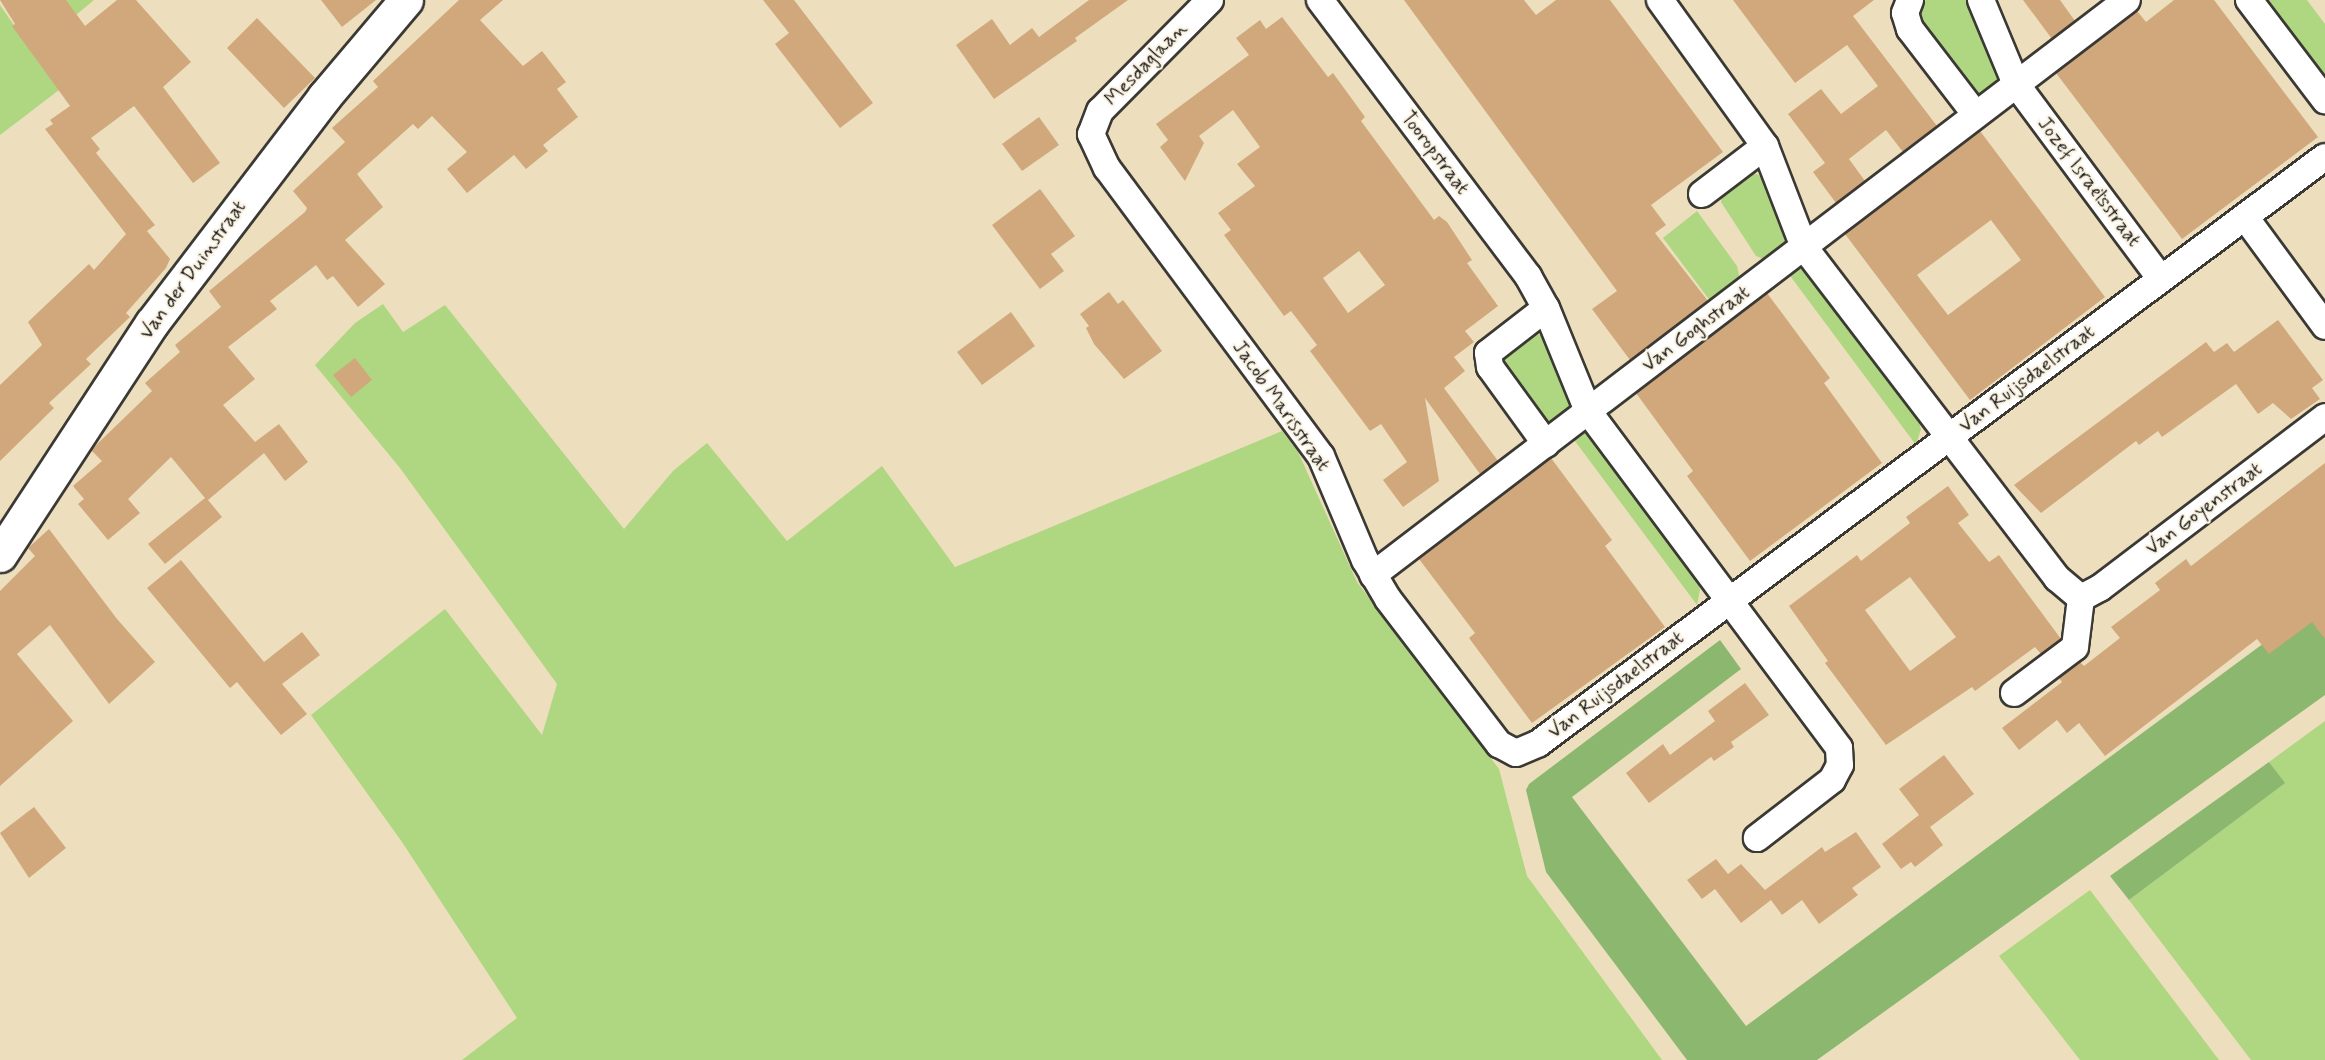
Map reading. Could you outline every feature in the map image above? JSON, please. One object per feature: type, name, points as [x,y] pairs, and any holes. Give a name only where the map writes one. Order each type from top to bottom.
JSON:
[{"type":"street","name":"Van der Duinstraat","points":[[0,555],[152,323],[324,97],[406,0]]},
{"type":"street","name":"Mesdaglaan","points":[[1091,134],[1100,111],[1210,0]]},
{"type":"street","name":"Tooropstraat","points":[[1320,0],[1528,276],[1546,308],[1588,411],[1729,600]]},
{"type":"street","points":[[1660,0],[1765,146],[1804,247],[2057,578],[2081,598],[2075,647],[2014,693]]},
{"type":"street","points":[[1910,0],[1905,14],[1910,30],[1976,115]]},
{"type":"street","name":"Jozef Israëlsstraat","points":[[1981,0],[2016,84],[2161,279]]},
{"type":"street","points":[[1804,247],[2127,0]]},
{"type":"street","points":[[2249,0],[2325,100]]},
{"type":"street","name":"Jacob Marisstraat","points":[[1091,134],[1107,168],[1321,456],[1373,575],[1498,744]]},
{"type":"street","points":[[1702,194],[1765,146]]},
{"type":"street","name":"Van Ruijsdaelstraat","points":[[1498,744],[1516,753],[1539,743],[2325,157]]},
{"type":"street","points":[[2246,216],[2325,326]]},
{"type":"street","name":"Van Goghstraat","points":[[1588,411],[1804,247]]},
{"type":"street","points":[[1546,308],[1488,353],[1490,367],[1546,444]]},
{"type":"street","points":[[1373,575],[1588,411]]},
{"type":"street","name":"Van Goyenstraat","points":[[2081,598],[2100,588],[2325,417]]},
{"type":"street","points":[[1729,600],[1839,748],[1840,765],[1833,780],[1757,838]]},
{"type":"green space","points":[[65,0],[94,0],[76,15]]},
{"type":"green space","points":[[1926,0],[1970,0],[2001,82],[1983,97],[1977,96],[1921,29],[1918,13]]},
{"type":"green space","points":[[2257,0],[2307,0],[2325,24],[2325,90]]},
{"type":"green space","points":[[0,5],[59,90],[0,135]]},
{"type":"green space","points":[[1752,172],[1765,178],[1787,237],[1788,245],[1766,260],[1756,256],[1721,202],[1724,189]]},
{"type":"green space","points":[[1697,211],[1737,266],[1739,275],[1739,281],[1711,302],[1663,238]]},
{"type":"green space","points":[[1793,267],[1807,271],[1916,413],[1921,429],[1916,445],[1785,269]]},
{"type":"green space","points":[[383,304],[403,332],[445,305],[624,529],[673,471],[707,443],[787,541],[882,466],[955,567],[1282,431],[1298,452],[1357,582],[1499,769],[1527,876],[1662,1060],[462,1060],[517,1018],[402,842],[311,715],[445,609],[542,735],[557,684],[400,468],[315,365],[355,323]]},
{"type":"green space","points":[[1535,333],[1547,338],[1572,400],[1572,409],[1553,424],[1546,423],[1503,367],[1505,354],[1525,336]]},
{"type":"green space","points":[[1581,430],[1592,435],[1696,574],[1700,590],[1697,605],[1569,433]]},
{"type":"green space","points":[[2325,598],[2325,695],[1817,1060],[1687,1060],[1546,872],[1526,790],[1529,784],[1720,640],[1741,669],[1572,797],[1746,1026]]},
{"type":"green space","points":[[2325,721],[2325,1060],[2251,1060],[2129,900],[2284,783],[2269,762]]},
{"type":"green space","points":[[2269,762],[2285,783],[2129,900],[2110,876]]},
{"type":"green space","points":[[2090,890],[2219,1060],[2080,1060],[1999,956]]},
{"type":"building","points":[[0,0],[66,0],[85,26],[117,0],[136,0],[191,62],[163,87],[220,163],[193,183],[134,106],[91,138],[100,149],[96,153],[155,225],[147,231],[170,259],[166,268],[126,313],[130,317],[86,359],[91,364],[49,403],[54,408],[0,461],[0,385],[42,345],[28,322],[89,264],[94,270],[126,234],[45,129],[53,124],[50,120],[70,106],[12,26],[15,24]]},
{"type":"building","points":[[321,0],[376,0],[342,27]]},
{"type":"building","points":[[459,0],[503,0],[480,20],[523,66],[542,51],[566,82],[557,89],[578,117],[543,145],[548,151],[526,169],[514,155],[467,193],[447,169],[467,152],[432,116],[418,129],[413,124],[357,174],[383,207],[345,240],[385,284],[358,307],[333,276],[327,280],[316,265],[270,301],[277,309],[228,347],[255,379],[223,405],[255,442],[279,424],[308,462],[285,481],[264,453],[208,500],[222,517],[165,564],[148,544],[205,498],[171,457],[128,499],[140,513],[108,540],[78,504],[84,499],[73,486],[102,461],[91,450],[152,391],[145,383],[180,352],[175,345],[221,307],[209,291],[305,212],[307,208],[293,191],[345,142],[332,128],[378,87],[373,81]]},
{"type":"building","points":[[763,0],[794,0],[873,103],[840,128],[775,44],[789,33]]},
{"type":"building","points":[[1089,0],[1128,0],[1075,38],[1077,41],[994,99],[956,45],[992,19],[1010,45],[1032,28],[1039,37]]},
{"type":"building","points":[[1404,0],[1524,0],[1536,15],[1556,0],[1610,0],[1723,152],[1651,205],[1666,225],[1655,233],[1708,301],[1630,360],[1592,309],[1617,291]]},
{"type":"building","points":[[1733,0],[1874,0],[1853,16],[1937,126],[1903,152],[1886,130],[1849,159],[1865,181],[1836,203],[1813,172],[1825,163],[1788,114],[1821,89],[1841,114],[1878,86],[1847,45],[1795,83]]},
{"type":"building","points":[[2023,0],[2060,0],[2075,21],[2052,39]]},
{"type":"building","points":[[2174,0],[2214,0],[2318,137],[2182,239],[2056,73],[2137,11],[2146,22]]},
{"type":"building","points":[[1282,17],[1328,77],[1333,73],[1365,117],[1361,121],[1434,220],[1439,216],[1447,222],[1472,260],[1467,263],[1498,306],[1465,331],[1474,342],[1454,357],[1465,371],[1444,388],[1498,461],[1480,474],[1425,398],[1439,481],[1403,507],[1383,480],[1407,462],[1381,424],[1370,431],[1310,351],[1317,345],[1291,311],[1284,316],[1224,235],[1231,230],[1218,213],[1255,186],[1237,164],[1260,147],[1233,110],[1199,136],[1204,143],[1185,181],[1160,147],[1168,140],[1156,124],[1249,55],[1236,38],[1260,20],[1266,29]],"holes":[[[1359,251],[1385,285],[1348,313],[1323,278]]]},
{"type":"building","points":[[257,18],[315,78],[284,108],[227,48]]},
{"type":"building","points":[[1039,117],[1059,145],[1022,171],[1002,144]]},
{"type":"building","points":[[1980,131],[2105,297],[1970,400],[1845,234]],"holes":[[[1991,220],[2021,260],[1948,315],[1917,275]]]},
{"type":"building","points":[[1040,189],[1075,236],[1051,254],[1064,271],[1040,289],[992,225]]},
{"type":"building","points":[[1109,292],[1118,304],[1123,300],[1162,351],[1124,379],[1094,344],[1086,328],[1089,326],[1080,314]]},
{"type":"building","points":[[1767,293],[1830,378],[1824,383],[1882,463],[1750,561],[1687,476],[1693,471],[1636,393]]},
{"type":"building","points":[[1011,312],[1035,346],[982,385],[957,352]]},
{"type":"building","points":[[2278,320],[2323,380],[2312,388],[2320,399],[2291,419],[2273,403],[2258,414],[2236,384],[2162,437],[2158,431],[2139,445],[2136,441],[2041,513],[2014,485],[2206,342],[2214,352],[2227,343],[2234,352]]},
{"type":"building","points":[[355,358],[372,380],[351,397],[333,375]]},
{"type":"building","points":[[1551,458],[1612,540],[1605,546],[1665,627],[1532,723],[1469,638],[1475,633],[1419,559]]},
{"type":"building","points":[[2325,463],[2325,639],[2312,622],[2269,654],[2257,639],[2105,756],[2079,723],[2067,733],[2057,720],[2019,750],[2002,728],[2062,682],[2059,678],[2080,662],[2084,666],[2120,638],[2111,627],[2160,590],[2155,583],[2186,559],[2191,566]]},
{"type":"building","points":[[1948,486],[1969,515],[1958,523],[1989,562],[1999,555],[2061,639],[2041,654],[2035,647],[1975,691],[1972,687],[1886,745],[1825,663],[1828,661],[1789,606],[1857,555],[1861,561],[1910,523],[1906,517]],"holes":[[[1910,577],[1956,637],[1910,671],[1865,610]]]},
{"type":"building","points":[[49,529],[117,619],[155,662],[109,704],[50,625],[17,654],[73,721],[0,786],[0,591],[35,556],[28,548]]},
{"type":"building","points":[[181,560],[264,662],[302,632],[320,655],[282,684],[307,714],[281,735],[237,682],[230,688],[147,588]]},
{"type":"building","points":[[1745,683],[1769,715],[1731,742],[1734,747],[1714,761],[1711,757],[1649,803],[1626,773],[1663,744],[1670,755],[1715,721],[1708,711]]},
{"type":"building","points":[[1944,755],[1974,794],[1930,827],[1943,845],[1915,867],[1911,862],[1901,869],[1882,844],[1919,815],[1899,789]]},
{"type":"building","points":[[34,807],[66,848],[29,878],[0,833]]},
{"type":"building","points":[[1856,832],[1881,867],[1852,888],[1858,895],[1819,924],[1802,900],[1782,915],[1771,900],[1741,923],[1715,889],[1702,899],[1687,880],[1716,859],[1728,874],[1741,864],[1765,890],[1822,847],[1825,852]]}]
